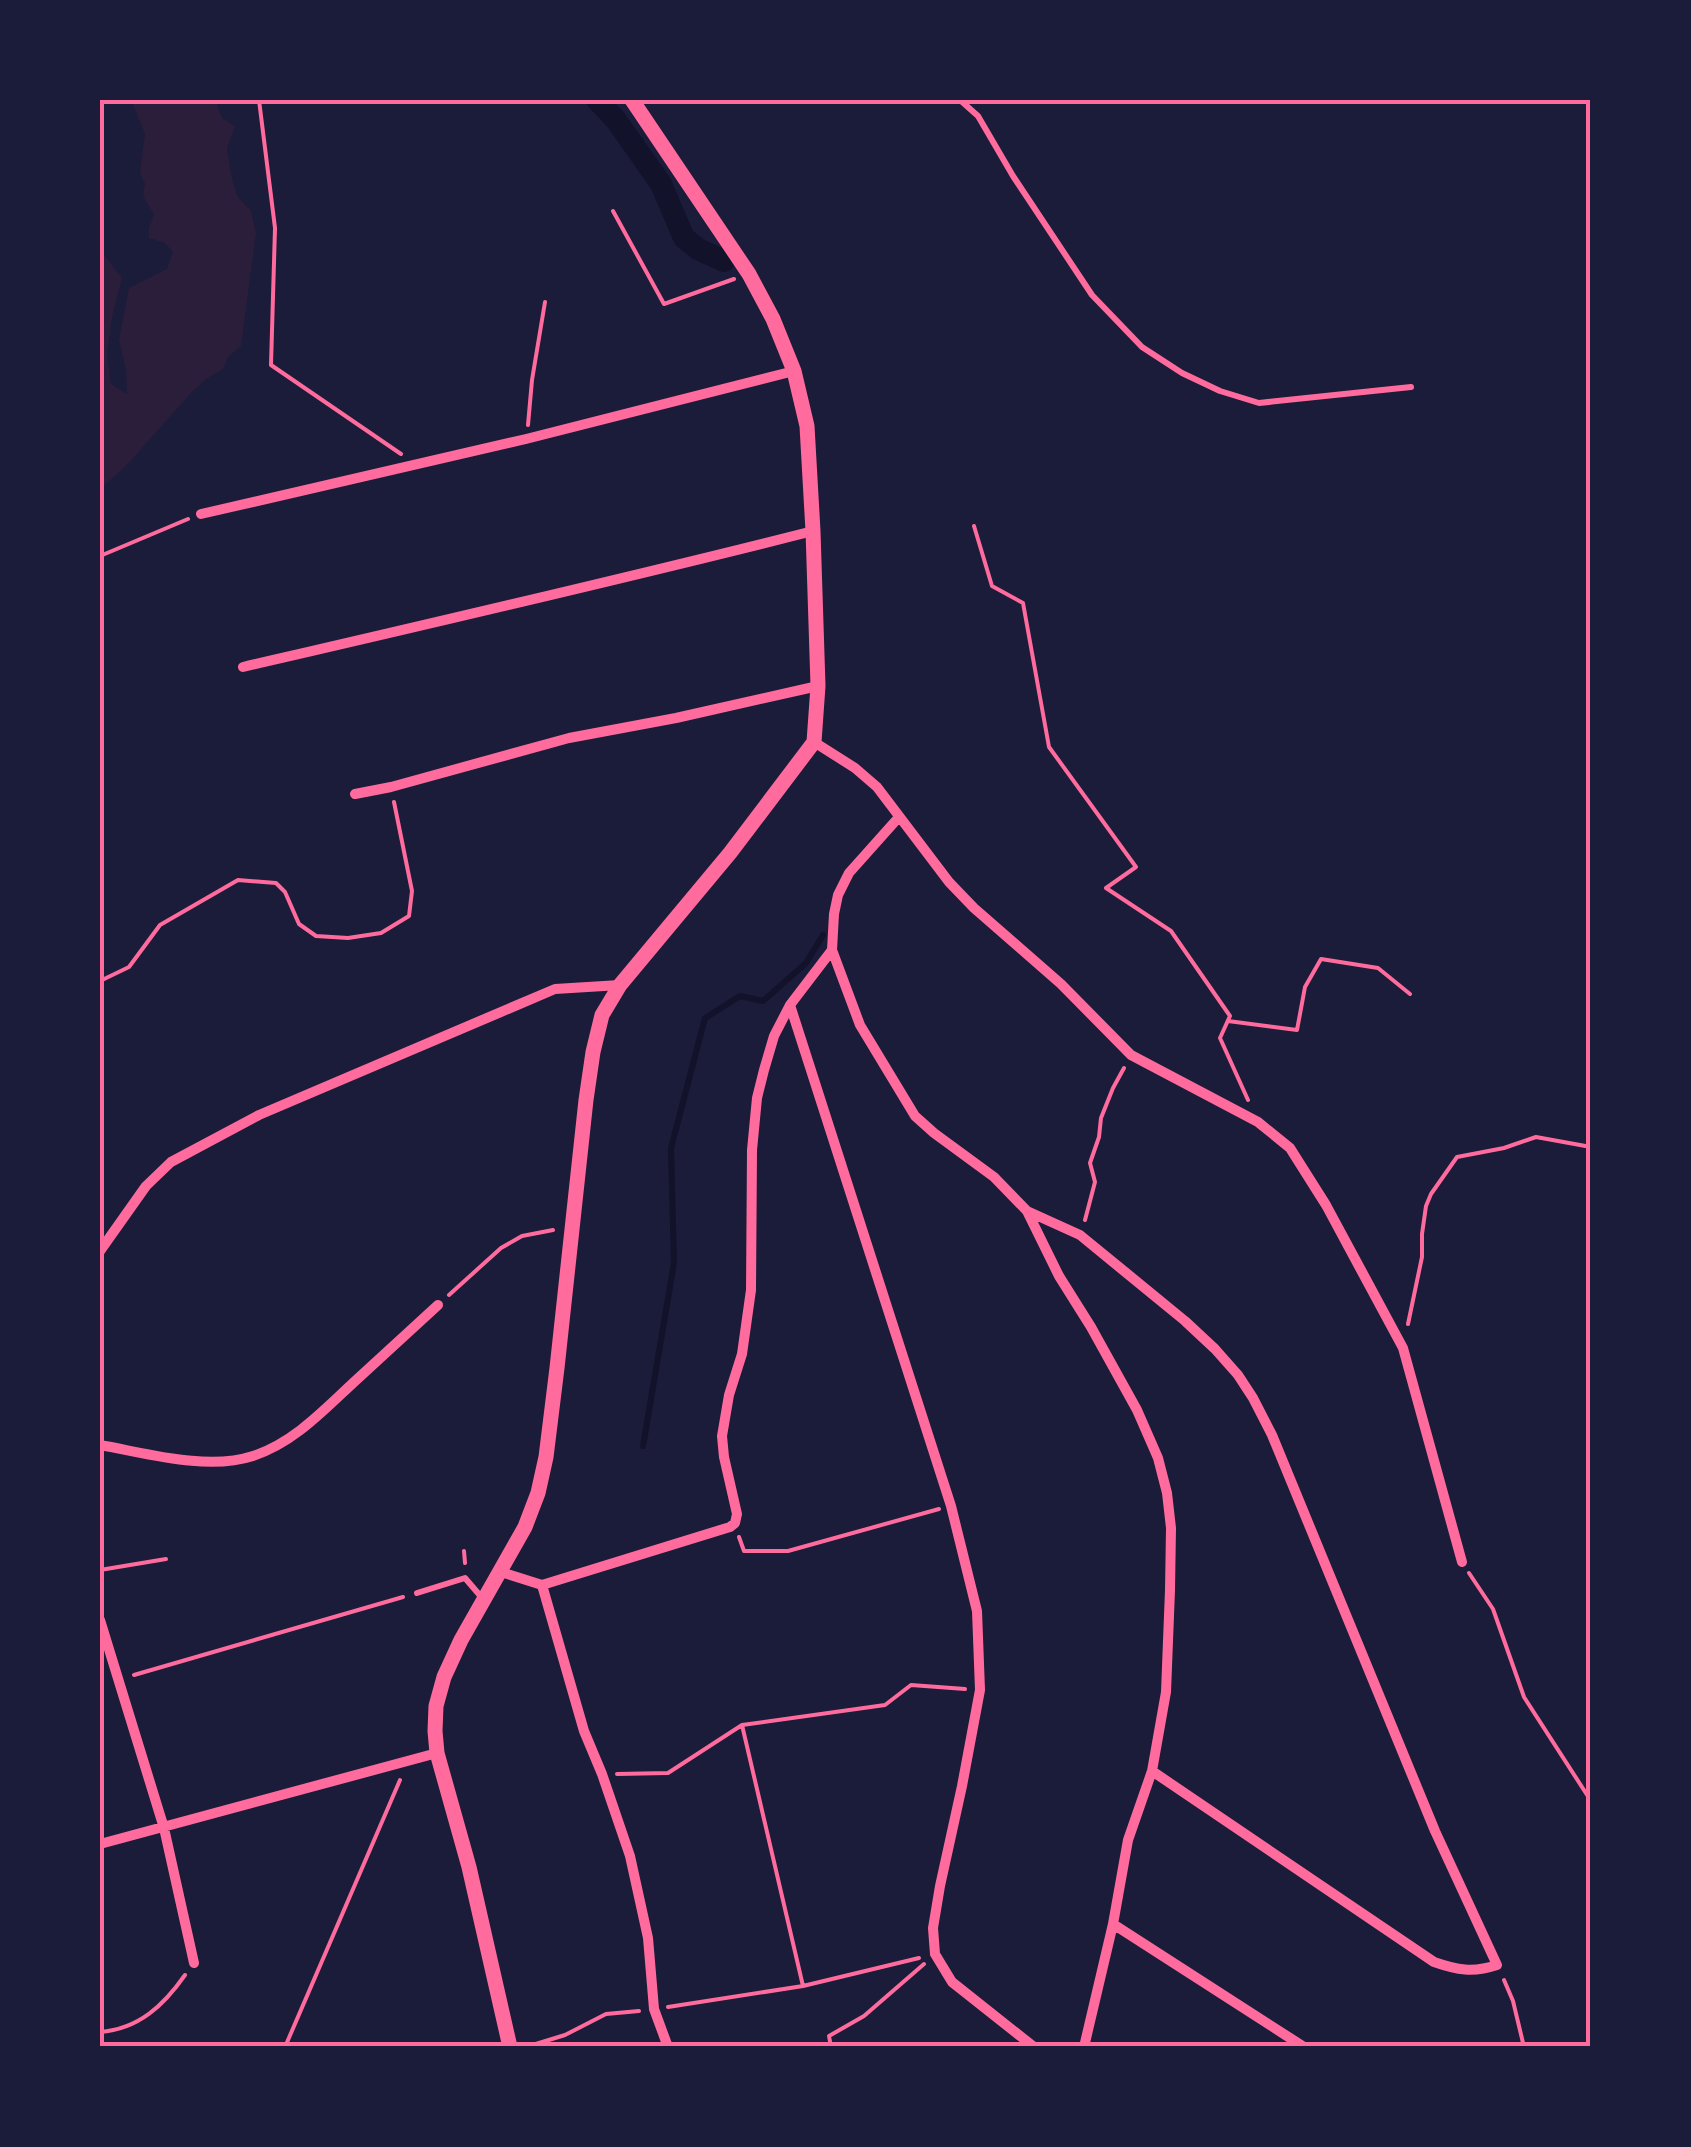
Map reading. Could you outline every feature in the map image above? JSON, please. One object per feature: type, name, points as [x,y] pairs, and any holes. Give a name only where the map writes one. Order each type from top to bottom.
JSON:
[{"type":"street","points":[[510,2047],[469,1867],[436,1753],[436,1706],[444,1677],[524,1528],[538,1493],[546,1457],[593,1052],[602,1015],[620,985],[730,853],[814,742],[818,686],[807,426],[794,371],[748,274],[632,100]]},
{"type":"street","points":[[201,514],[526,439],[794,371]]},
{"type":"street","points":[[243,668],[813,531]]},
{"type":"street","points":[[355,794],[569,738],[818,686]]},
{"type":"street","points":[[814,742],[866,777],[949,882],[1061,984],[1131,1055],[1258,1122],[1290,1148],[1402,1348],[1462,1562]]},
{"type":"street","points":[[900,817],[849,872],[834,914],[832,950],[860,1026],[915,1116],[994,1177],[1027,1211],[1059,1276],[1137,1410],[1158,1458],[1167,1493],[1170,1574],[1166,1692],[1152,1770],[1128,1840],[1084,2047]]},
{"type":"street","points":[[501,1572],[542,1586],[734,1523],[737,1514],[722,1436],[742,1354],[752,1290],[752,1150],[758,1098],[774,1036],[790,1004],[832,950]]},
{"type":"street","points":[[100,1251],[146,1186],[171,1162],[242,1124],[555,988],[620,985]]},
{"type":"street","points":[[790,1004],[951,1506],[977,1611],[980,1690],[940,1886],[935,1954],[952,1982],[1034,2047]]},
{"type":"street","points":[[1027,1211],[1080,1235],[1185,1321],[1238,1375],[1272,1435],[1436,1831],[1497,1965],[1466,1971],[1434,1962],[1152,1770]]},
{"type":"street","points":[[100,1445],[185,1460],[252,1457],[304,1428],[438,1304]]},
{"type":"street","points":[[542,1586],[584,1731],[634,1871],[648,1938],[654,2009],[668,2047]]},
{"type":"street","points":[[100,1620],[164,1828],[194,1963]]},
{"type":"street","points":[[100,1844],[436,1753]]},
{"type":"street","points":[[1113,1924],[1304,2047]]},
{"type":"lane","points":[[960,100],[978,116],[1092,294],[1142,346],[1182,373],[1259,403],[1410,387]]},
{"type":"lane","points":[[417,1593],[465,1578],[484,1600]]},
{"type":"path","points":[[259,100],[275,228],[271,365],[417,465]]},
{"type":"path","points":[[612,211],[664,304],[748,274]]},
{"type":"path","points":[[526,439],[545,302]]},
{"type":"path","points":[[100,556],[201,514]]},
{"type":"path","points":[[974,526],[992,586],[1023,603],[1049,747],[1136,867],[1106,888],[1172,932],[1230,1016],[1220,1038],[1258,1122]]},
{"type":"path","points":[[100,981],[129,967],[160,924],[238,880],[276,884],[299,924],[316,936],[348,938],[381,933],[409,916],[412,891],[391,787]]},
{"type":"path","points":[[1228,1021],[1297,1030],[1306,987],[1322,958],[1378,968],[1410,994]]},
{"type":"path","points":[[1080,1235],[1095,1182],[1090,1163],[1101,1118],[1131,1055]]},
{"type":"path","points":[[1402,1348],[1422,1257],[1426,1206],[1457,1157],[1504,1148],[1536,1136],[1591,1147]]},
{"type":"path","points":[[438,1304],[501,1248],[522,1236],[572,1226]]},
{"type":"path","points":[[734,1523],[744,1551],[788,1551],[951,1506]]},
{"type":"path","points":[[100,1570],[166,1558]]},
{"type":"path","points":[[1462,1562],[1493,1610],[1524,1697],[1591,1801]]},
{"type":"path","points":[[118,1680],[417,1593]]},
{"type":"path","points":[[602,1774],[668,1773],[742,1725],[885,1704],[911,1686],[980,1690]]},
{"type":"path","points":[[742,1725],[803,1986]]},
{"type":"path","points":[[285,2047],[408,1761]]},
{"type":"path","points":[[526,2047],[565,2035],[606,2014],[803,1986],[935,1954]]},
{"type":"path","points":[[831,2047],[828,2036],[864,2016],[935,1954]]},
{"type":"path","points":[[100,2032],[144,2019],[170,1997],[194,1963]]},
{"type":"path","points":[[1497,1965],[1513,2000],[1524,2047]]},
{"type":"shaded area","points":[[131,100],[215,100],[222,118],[235,126],[227,148],[231,174],[237,196],[251,211],[256,233],[241,346],[228,357],[223,369],[191,393],[125,467],[100,489],[100,250],[122,278],[107,355],[111,384],[127,394],[119,340],[129,288],[167,269],[173,252],[165,243],[149,238],[154,215],[143,196],[145,184],[140,173],[145,134]]},
{"type":"waterway","points":[[597,100],[661,184],[684,238],[724,261]]},
{"type":"waterway","points":[[643,1446],[674,1263],[671,1148],[705,1018],[740,996],[763,1001],[806,963],[823,935]]}]
